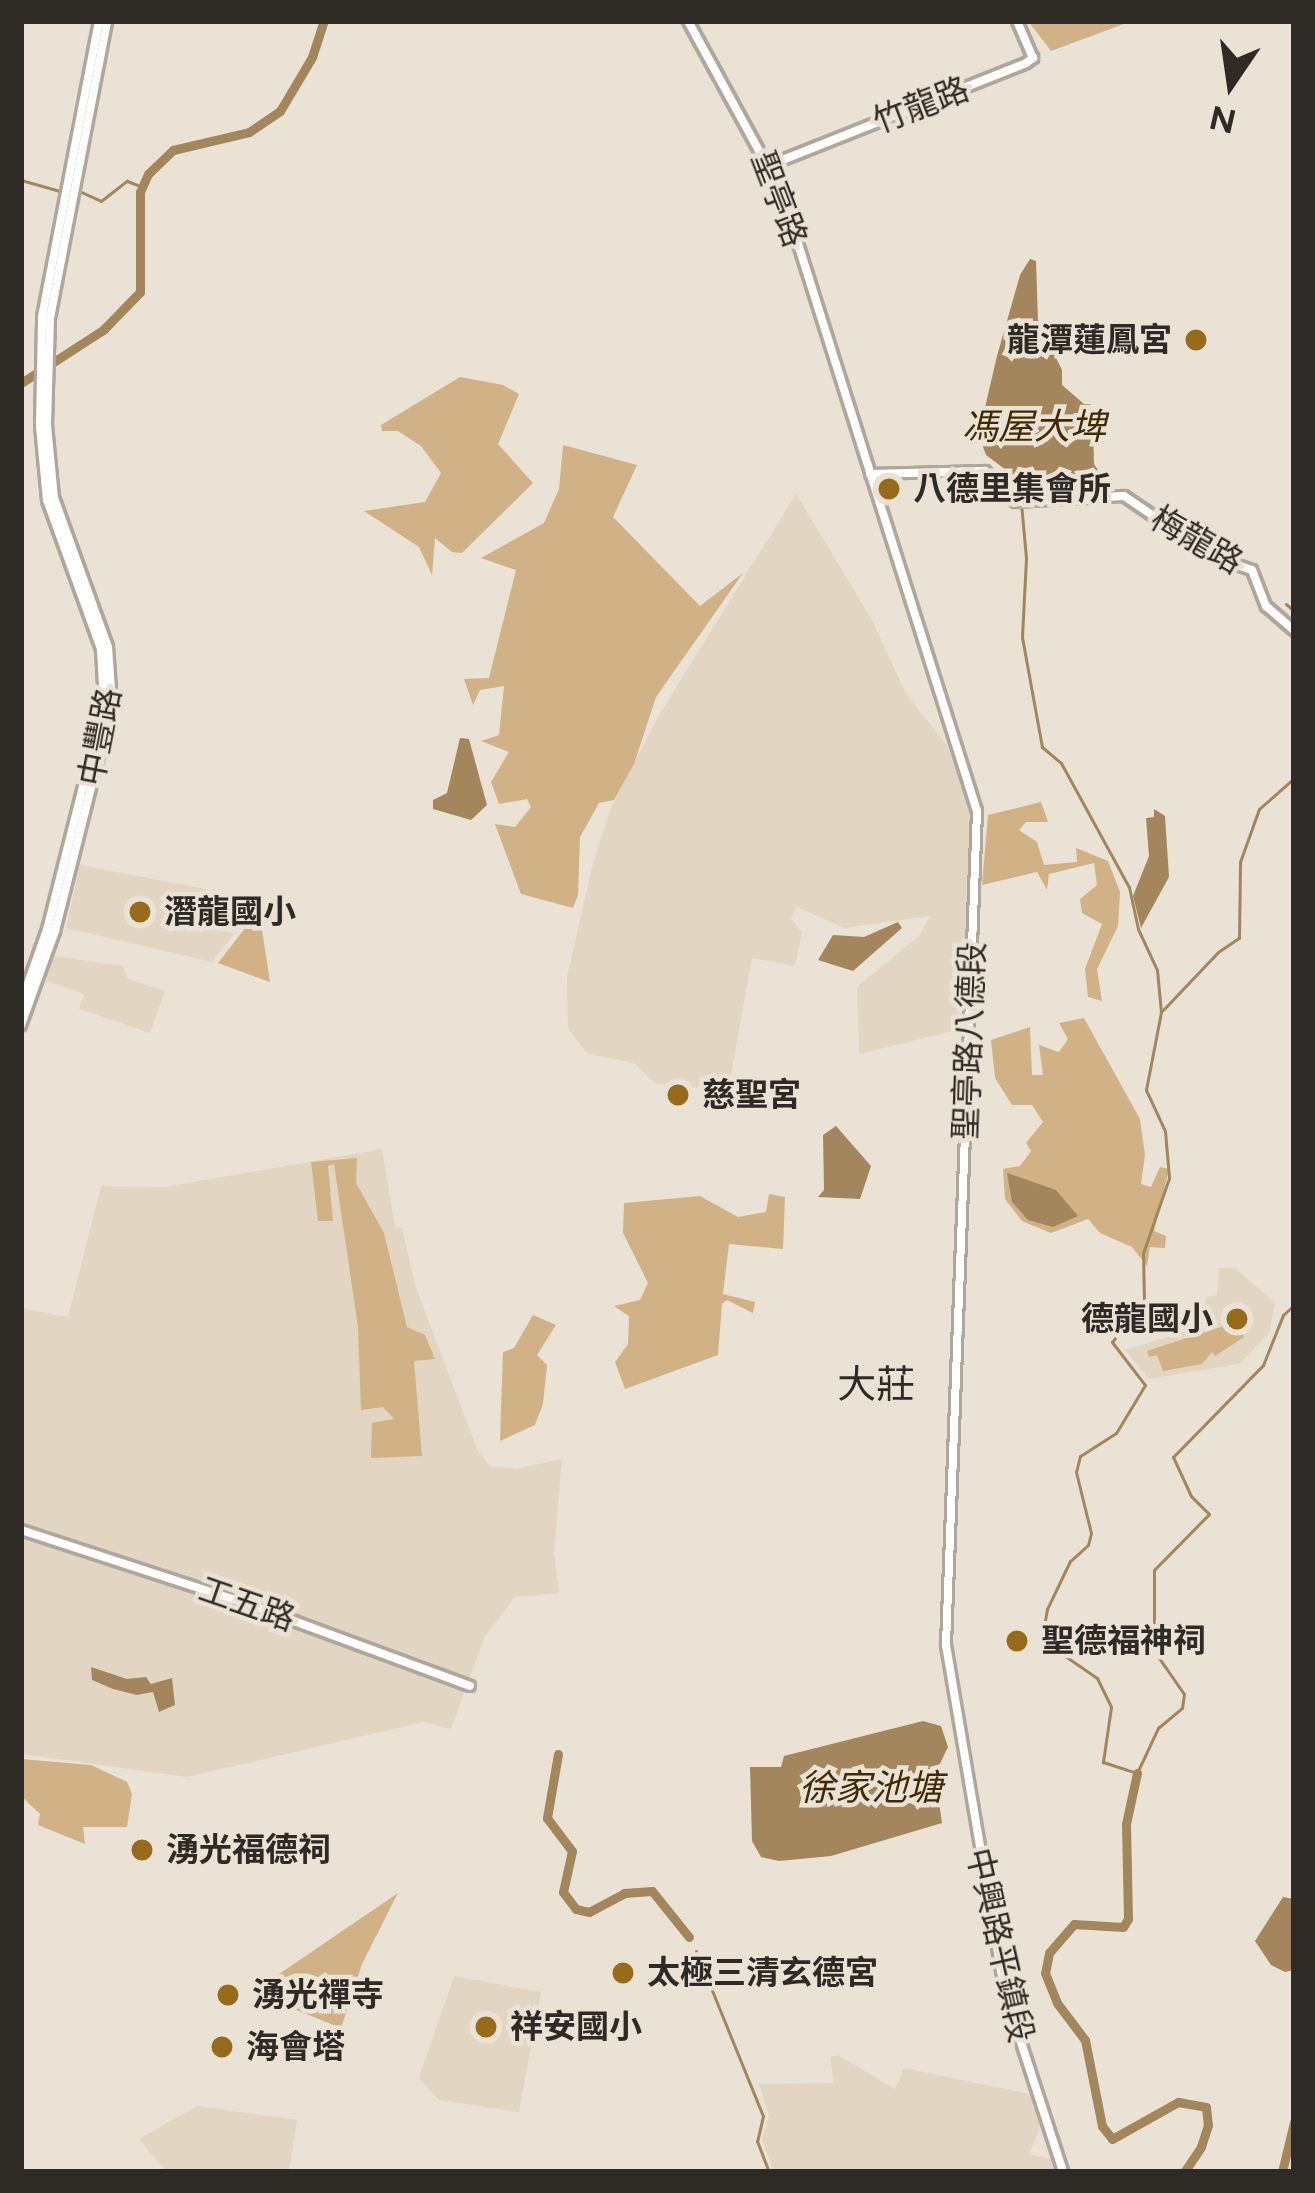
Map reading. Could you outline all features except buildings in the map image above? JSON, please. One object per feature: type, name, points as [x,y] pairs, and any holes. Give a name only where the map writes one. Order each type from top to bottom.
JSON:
[{"type":"street","points":[[43,378],[63,231],[103,21]]},
{"type":"street","name":"聖亭路","points":[[688,21],[770,165],[842,388]]},
{"type":"street","name":"竹龍路","points":[[770,165],[1026,63],[1034,58],[1018,21]]},
{"type":"street","name":"中豐路","points":[[21,1003],[48,926],[104,703],[106,675],[46,500],[43,378]]},
{"type":"street","name":"中豐路","points":[[21,1025],[56,928],[112,704],[113,674],[54,498],[43,378]]},
{"type":"street","name":"聖亭路八德段","points":[[842,388],[977,811],[946,1600],[954,1715]]},
{"type":"street","name":"梅龍路","points":[[870,474],[985,471],[1016,502],[1124,496],[1214,556],[1252,570],[1266,606],[1294,630]]},
{"type":"street","name":"工五路","points":[[21,1530],[253,1606],[470,1687]]},
{"type":"street","name":"中興路平鎮段","points":[[954,1715],[1005,1993],[1063,2172]]},
{"type":"shaded area","points":[[1028,21],[1132,21],[1051,51]]},
{"type":"shaded area","points":[[460,377],[503,385],[519,394],[498,444],[533,483],[462,553],[452,552],[435,538],[432,575],[419,547],[364,511],[425,502],[441,473],[421,446],[398,431],[382,431],[381,425]]},
{"type":"shaded area","points":[[563,445],[637,465],[613,517],[700,606],[743,573],[656,697],[634,764],[614,800],[599,803],[580,837],[578,895],[573,908],[521,894],[495,824],[515,827],[531,807],[527,799],[499,804],[491,782],[509,752],[481,741],[499,735],[504,686],[480,690],[473,705],[464,679],[489,678],[516,570],[481,558],[544,523],[559,489]]},
{"type":"shaded area","points":[[796,494],[872,620],[906,694],[947,745],[967,799],[973,823],[964,1028],[859,1054],[857,987],[919,936],[930,916],[844,928],[797,907],[791,919],[802,932],[795,966],[752,958],[728,1091],[655,1083],[634,1063],[588,1054],[568,1029],[567,977],[594,859],[612,805],[659,715]]},
{"type":"shaded area","points":[[1041,802],[1048,822],[1026,822],[1019,830],[1037,842],[1044,865],[1077,862],[1076,848],[1108,861],[1120,892],[1118,926],[1097,969],[1102,1001],[1088,997],[1085,969],[1102,924],[1082,913],[1080,899],[1097,885],[1094,863],[1049,874],[1047,890],[1037,872],[982,885],[988,815]]},
{"type":"shaded area","name":"潛龍國小","points":[[80,865],[216,891],[208,926],[234,934],[212,962],[66,928]]},
{"type":"shaded area","points":[[259,910],[270,982],[218,963]]},
{"type":"shaded area","points":[[54,956],[123,966],[128,979],[165,991],[150,1033],[79,1009],[84,994],[46,981]]},
{"type":"shaded area","points":[[1084,1018],[1140,1119],[1145,1155],[1141,1184],[1151,1187],[1160,1167],[1169,1169],[1154,1231],[1166,1236],[1165,1248],[1150,1247],[1147,1266],[1132,1247],[1100,1233],[1088,1219],[1051,1233],[1022,1221],[1005,1199],[1003,1169],[1020,1166],[1031,1151],[1026,1143],[1043,1122],[1032,1105],[1012,1105],[995,1078],[991,1040],[1030,1027],[1032,1075],[1043,1075],[1039,1045],[1059,1052],[1068,1039],[1059,1023]]},
{"type":"shaded area","points":[[382,1149],[395,1227],[402,1228],[416,1288],[478,1451],[490,1466],[516,1469],[562,1459],[554,1553],[559,1593],[515,1597],[484,1638],[451,1729],[423,1722],[187,1777],[21,1754],[21,1308],[68,1317],[101,1186],[165,1187]]},
{"type":"shaded area","points":[[357,1158],[356,1183],[384,1233],[407,1327],[425,1335],[435,1359],[414,1361],[422,1456],[371,1458],[372,1423],[394,1419],[383,1407],[361,1410],[358,1327],[334,1164],[328,1166],[333,1221],[318,1221],[311,1162]]},
{"type":"shaded area","points":[[769,1194],[785,1197],[783,1249],[729,1244],[723,1294],[755,1302],[753,1313],[727,1300],[722,1304],[718,1355],[625,1389],[615,1362],[628,1344],[629,1316],[614,1306],[640,1300],[648,1283],[623,1233],[624,1203],[700,1196],[738,1217],[766,1212]]},
{"type":"shaded area","name":"德龍國小","points":[[1219,1268],[1235,1268],[1275,1303],[1269,1333],[1239,1364],[1149,1379],[1125,1350],[1199,1327],[1207,1297],[1217,1295]]},
{"type":"shaded area","points":[[533,1315],[556,1325],[537,1355],[547,1365],[543,1404],[535,1425],[500,1441],[503,1352],[514,1348]]},
{"type":"shaded area","points":[[1236,1322],[1244,1337],[1215,1356],[1212,1352],[1202,1364],[1163,1371],[1157,1355],[1149,1357],[1147,1351]]},
{"type":"shaded area","points":[[21,1759],[91,1765],[127,1782],[132,1794],[127,1827],[83,1827],[85,1844],[38,1825],[40,1814],[21,1796]]},
{"type":"shaded area","points":[[398,1893],[362,1964],[341,2028],[259,1995],[263,1985]]},
{"type":"shaded area","name":"祥安國小","points":[[454,1976],[541,1992],[519,2112],[439,2100],[419,2078]]},
{"type":"shaded area","points":[[838,2055],[895,2089],[904,2068],[1030,2094],[1040,2128],[1029,2154],[1051,2159],[1054,2172],[774,2172],[762,2139],[769,2116],[759,2084],[834,2083],[830,2057]]},
{"type":"shaded area","points":[[197,2106],[297,2120],[289,2172],[167,2172],[139,2139]]},
{"type":"water","name":"馮屋大埤","points":[[1030,259],[1036,261],[1038,320],[1062,370],[1062,385],[1084,404],[1091,404],[1084,418],[1093,424],[1094,464],[1108,486],[1109,494],[1102,497],[1013,497],[1006,470],[986,455],[982,444],[980,429],[997,356],[1020,275]]},
{"type":"water","points":[[460,738],[469,739],[487,805],[471,820],[433,809],[433,800],[447,793]]},
{"type":"water","points":[[1154,809],[1165,816],[1169,877],[1141,928],[1133,896],[1149,856],[1146,818],[1154,817]]},
{"type":"water","points":[[898,922],[902,928],[853,971],[818,960],[833,935],[864,937]]},
{"type":"water","points":[[836,1126],[871,1166],[860,1199],[818,1197],[824,1190],[823,1135]]},
{"type":"water","points":[[1007,1173],[1056,1190],[1078,1216],[1053,1227],[1028,1220],[1012,1202]]},
{"type":"water","points":[[91,1667],[127,1679],[146,1677],[151,1684],[172,1678],[175,1705],[159,1712],[153,1692],[137,1695],[113,1689],[92,1680]]},
{"type":"water","name":"徐家池塘","points":[[923,1721],[941,1726],[948,1747],[935,1774],[942,1823],[831,1856],[779,1861],[761,1857],[752,1841],[750,1767],[781,1767],[784,1756]]},
{"type":"water","points":[[1283,1897],[1294,1899],[1294,1970],[1285,1972],[1271,1965],[1255,1941]]},
{"type":"waterway","points":[[21,383],[103,330],[140,292],[140,192],[148,174],[173,150],[249,132],[280,111],[312,57],[324,21]]},
{"type":"waterway","points":[[21,180],[63,192]]},
{"type":"waterway","points":[[79,191],[101,201],[127,181],[143,187]]},
{"type":"waterway","points":[[1021,503],[1026,558],[1022,637],[1042,747],[1061,763],[1129,887],[1138,929],[1157,970],[1161,1012],[1146,1090],[1165,1131],[1169,1178],[1143,1253],[1144,1301],[1112,1342],[1145,1385],[1116,1433],[1080,1456],[1076,1472],[1091,1533],[1088,1545],[1070,1561],[1047,1609],[1043,1632],[1052,1647],[1097,1678],[1111,1707],[1103,1762],[1137,1773],[1158,1728],[1182,1708],[1184,1694],[1159,1658],[1154,1640],[1154,1570],[1209,1514],[1191,1496],[1173,1457],[1263,1365],[1283,1315],[1294,1305]]},
{"type":"waterway","points":[[1286,604],[1294,611]]},
{"type":"waterway","points":[[1163,1010],[1218,952],[1239,938],[1240,862],[1259,809],[1294,778]]},
{"type":"waterway","points":[[558,1754],[547,1818],[572,1851],[563,1892],[576,1909],[589,1912],[624,1893],[652,1891],[689,1937]]},
{"type":"waterway","points":[[1137,1773],[1126,1824],[1128,1919],[1123,1927],[1074,1924],[1049,1953],[1045,1973],[1057,2003],[1085,2040],[1102,2126],[1112,2139],[1178,2102],[1206,2107],[1208,2125],[1201,2147],[1184,2172]]},
{"type":"waterway","points":[[696,1951],[763,2116],[757,2141],[769,2172]]},
{"type":"waterway","points":[[1282,2172],[1294,2122]]},
{"type":"place","name":"龍潭蓮鳳宮","points":[[1196,340]]},
{"type":"place","name":"八德里集會所","points":[[889,489]]},
{"type":"place","name":"潛龍國小","points":[[140,912]]},
{"type":"place","name":"慈聖宮","points":[[678,1095]]},
{"type":"place","name":"德龍國小","points":[[1237,1319]]},
{"type":"place","name":"聖德福神祠","points":[[1017,1641]]},
{"type":"place","name":"湧光福德祠","points":[[142,1850]]},
{"type":"place","name":"太極三清玄德宮","points":[[623,1973]]},
{"type":"place","name":"湧光禪寺","points":[[228,1995]]},
{"type":"place","name":"祥安國小","points":[[486,2027]]},
{"type":"place","name":"海會塔","points":[[222,2047]]},
{"type":"district","name":"大莊","points":[[876,1385]]}]
